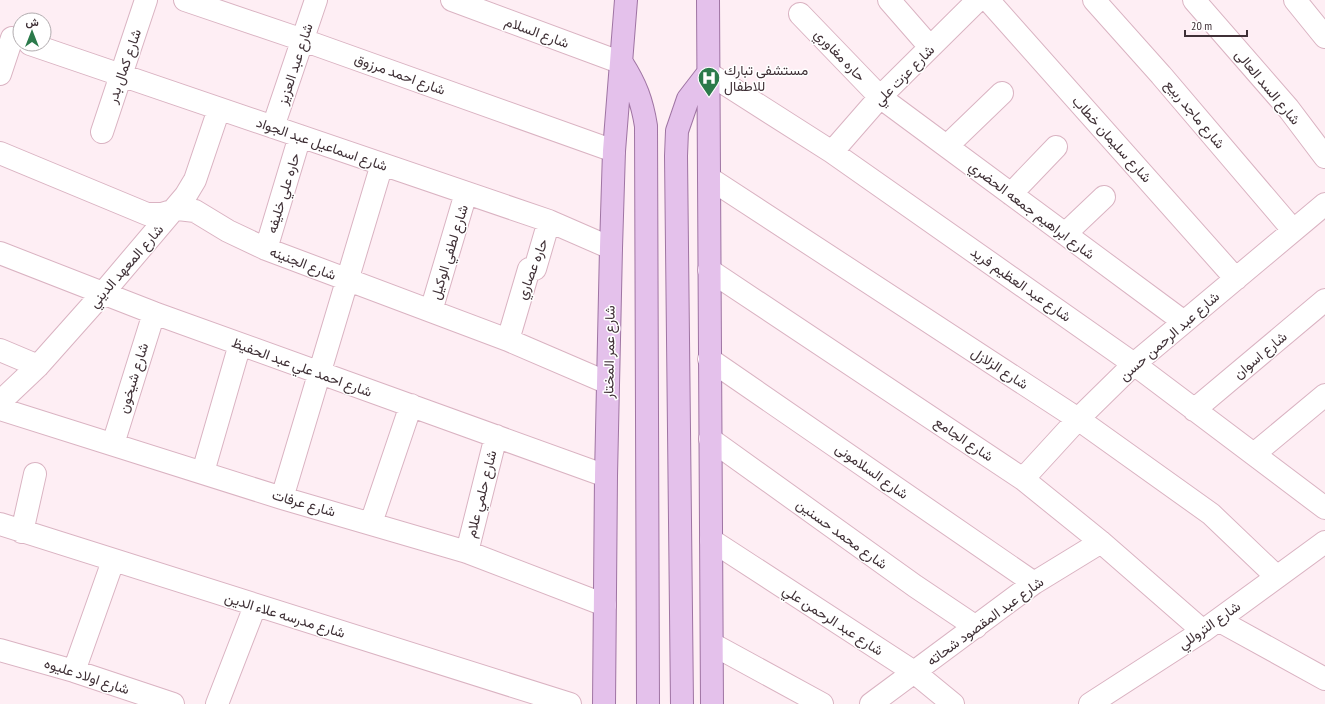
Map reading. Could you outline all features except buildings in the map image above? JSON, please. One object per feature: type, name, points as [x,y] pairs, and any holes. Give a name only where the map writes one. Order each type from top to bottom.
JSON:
[{"type":"main road","name":"شارع عمر المختار","points":[[604,704],[606,476],[614,151],[626,0]]},
{"type":"main road","points":[[708,0],[712,704]]},
{"type":"main road","points":[[622,63],[637,90],[642,104],[646,126],[648,704]]},
{"type":"main road","points":[[682,704],[676,156],[677,131],[688,99],[708,73]]},
{"type":"street","name":"شارع كمال بدر","points":[[102,132],[146,0]]},
{"type":"street","name":"شارع احمد مرزوق","points":[[185,0],[303,40],[614,151]]},
{"type":"street","name":"شارع عبد العزيز","points":[[274,127],[316,0]]},
{"type":"street","name":"شارع السلام","points":[[452,0],[622,63]]},
{"type":"street","points":[[889,0],[930,47]]},
{"type":"street","name":"شارع عزت علي","points":[[832,152],[880,97],[978,0]]},
{"type":"street","name":"شارع سليمان خطاب","points":[[988,0],[1236,279]]},
{"type":"street","name":"شارع ماجد ربيع","points":[[1094,0],[1161,75],[1293,230]]},
{"type":"street","name":"شارع السد العالى","points":[[1194,0],[1288,108],[1325,157]]},
{"type":"street","points":[[1295,0],[1325,37]]},
{"type":"street","name":"حاره مغاوري","points":[[800,14],[880,97]]},
{"type":"street","points":[[0,74],[12,48]]},
{"type":"street","name":"شارع اسماعيل عبد الجواد","points":[[52,51],[549,221],[611,248]]},
{"type":"street","name":"شارع عبد العظيم فريد","points":[[708,73],[832,152],[1134,364],[1325,508]]},
{"type":"street","points":[[946,146],[1002,93]]},
{"type":"street","name":"شارع ابراهيم جمعه الحضري","points":[[880,97],[1184,322]]},
{"type":"street","name":"شارع المعهد الديني","points":[[0,402],[38,366],[174,210],[194,180],[220,109]]},
{"type":"street","name":"حاره علي خليفه","points":[[266,249],[300,136]]},
{"type":"street","points":[[1011,194],[1056,148]]},
{"type":"street","name":"شارع الجنينه","points":[[0,153],[140,211],[155,214],[187,209],[195,211],[228,231],[266,249],[508,340],[608,383]]},
{"type":"street","points":[[282,498],[382,164]]},
{"type":"street","name":"شارع الزلازل","points":[[709,178],[1078,420],[1212,514],[1278,577]]},
{"type":"street","name":"شارع لطفي الوكيل","points":[[431,312],[466,193]]},
{"type":"street","points":[[1065,234],[1104,196]]},
{"type":"street","name":"شارع عبد الرحمن حسن","points":[[1023,478],[1134,364],[1325,204]]},
{"type":"street","name":"حاره عصاري","points":[[508,340],[529,269],[535,269],[549,221]]},
{"type":"street","name":"شارع احمد علي عبد الحفيظ","points":[[0,253],[154,313],[606,476]]},
{"type":"street","name":"شارع الجامع","points":[[709,270],[1023,478],[1101,542],[1210,625],[1325,680]]},
{"type":"street","name":"شارع اسوان","points":[[1194,410],[1325,300]]},
{"type":"street","name":"شارع شيخون","points":[[113,444],[154,313]]},
{"type":"street","points":[[203,472],[240,344]]},
{"type":"street","points":[[0,350],[38,366]]},
{"type":"street","name":"شارع السلامونى","points":[[710,359],[1034,584]]},
{"type":"street","points":[[1254,454],[1325,395]]},
{"type":"street","points":[[371,523],[411,405]]},
{"type":"street","name":"شارع عرفات","points":[[0,409],[282,498],[467,552],[605,604]]},
{"type":"street","name":"شارع حلمي علام","points":[[467,552],[496,436]]},
{"type":"street","name":"شارع محمد حسنين","points":[[710,439],[915,586],[976,627]]},
{"type":"street","points":[[22,532],[35,474]]},
{"type":"street","name":"شارع مدرسه علاء الدين","points":[[0,524],[113,561],[570,704]]},
{"type":"street","name":"شارع عبد الرحمن علي","points":[[711,540],[914,672],[953,704]]},
{"type":"street","name":"شارع عبد المقصود شحاته","points":[[871,704],[1034,584],[1101,542]]},
{"type":"street","name":"شارع التروللي","points":[[1090,704],[1210,625],[1325,542]]},
{"type":"street","points":[[74,671],[113,561]]},
{"type":"street","points":[[217,704],[256,606]]},
{"type":"street","points":[[712,644],[822,704]]},
{"type":"street","name":"شارع اولاد عليوه","points":[[0,650],[74,671],[173,704]]},
{"type":"place","name":"مستشفى تبارك للاطفال","points":[[709,98]]}]
